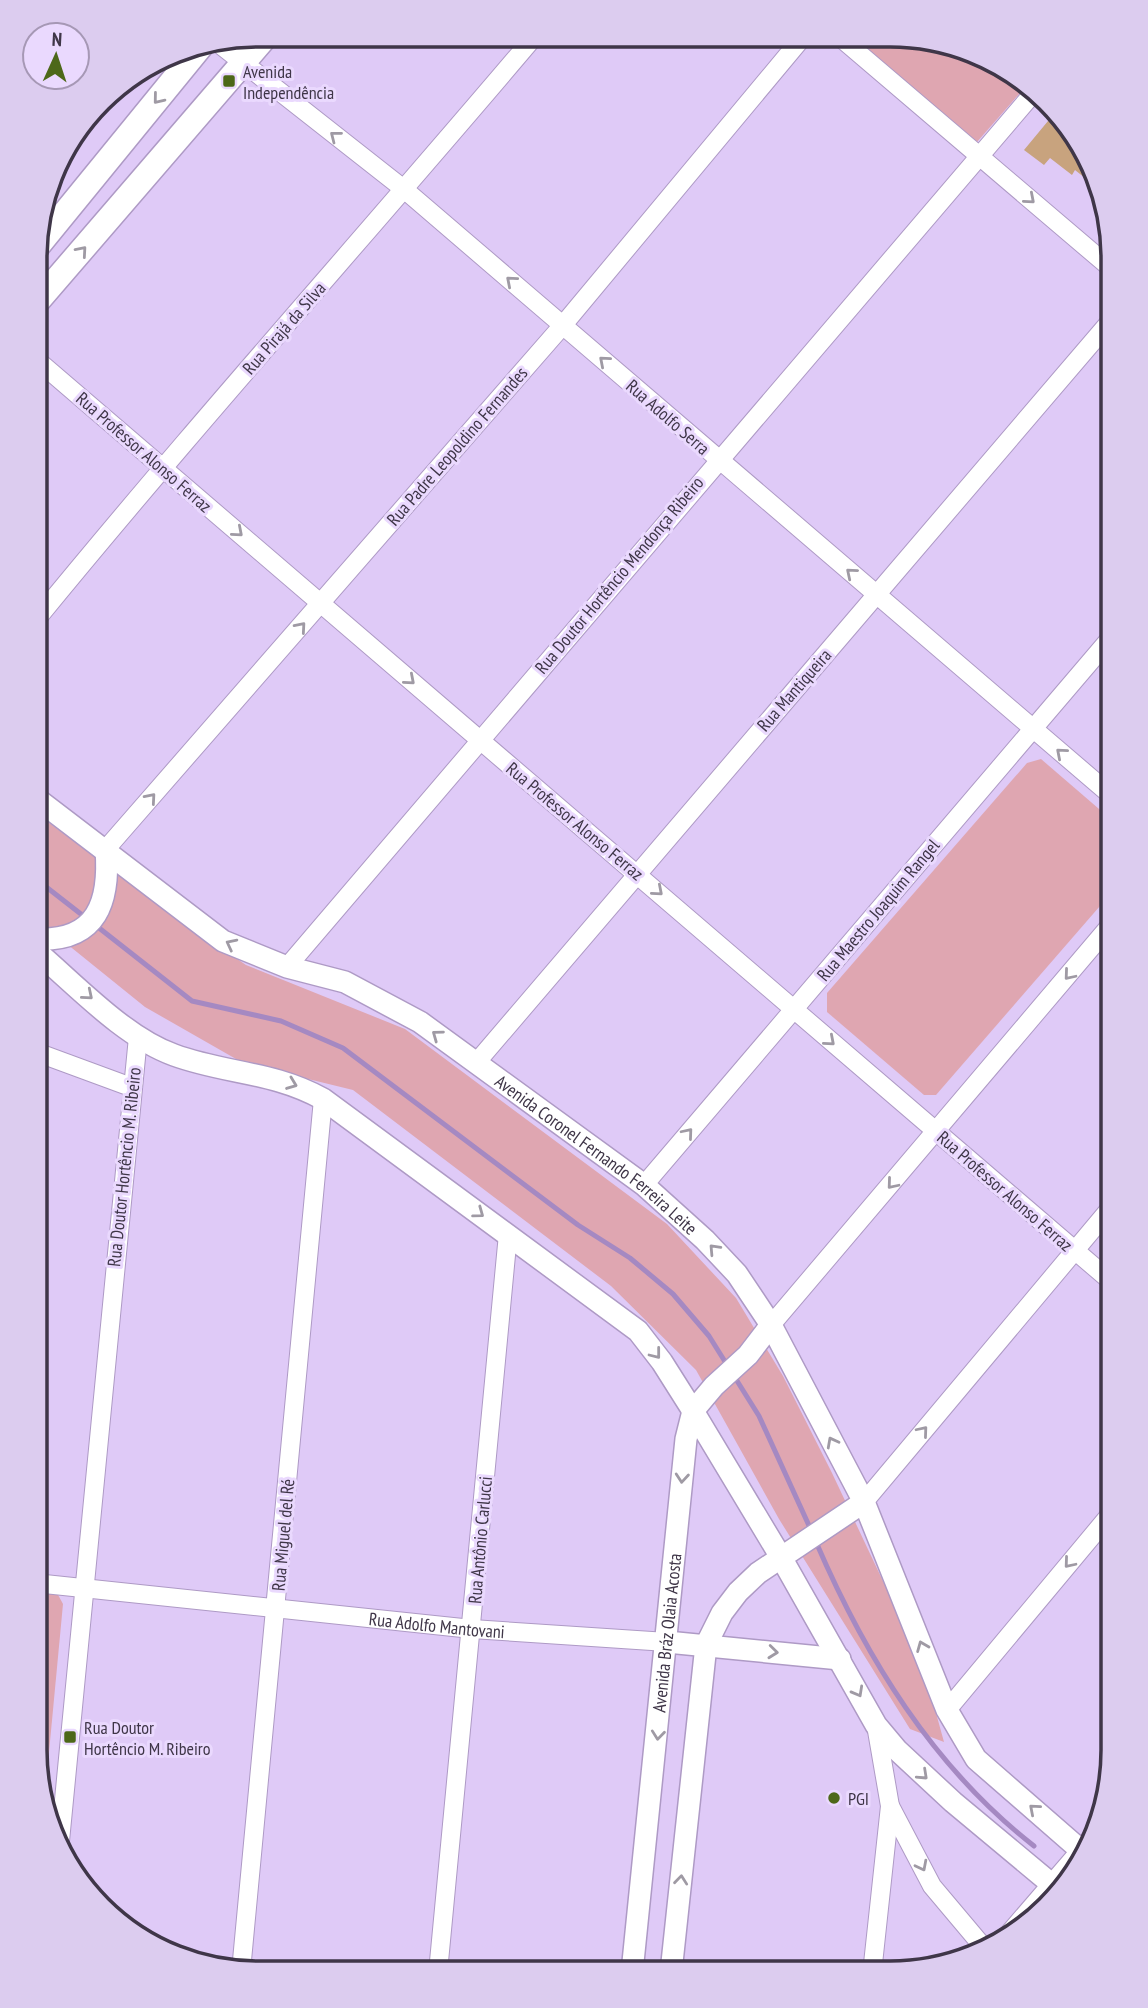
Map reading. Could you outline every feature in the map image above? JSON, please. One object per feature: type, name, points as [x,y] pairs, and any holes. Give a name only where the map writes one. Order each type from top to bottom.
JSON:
[{"type":"main road","points":[[47,290],[257,48]]},
{"type":"main road","points":[[49,233],[191,58]]},
{"type":"street","name":"Rua Padre Leopoldino Fernandes","points":[[106,849],[563,325],[794,47]]},
{"type":"street","points":[[851,47],[1101,260]]},
{"type":"street","name":"Rua Pirajá da Silva","points":[[47,607],[162,467],[405,190],[525,48]]},
{"type":"street","name":"Rua Adolfo Serra","points":[[226,50],[405,190],[1101,786]]},
{"type":"street","name":"Rua Doutor Hortêncio Mendonça Ribeiro","points":[[287,967],[1028,99]]},
{"type":"street","name":"Rua Mantiqueira","points":[[476,1062],[1101,332]]},
{"type":"street","name":"Rua Professor Alonso Ferraz","points":[[47,369],[1100,1272]]},
{"type":"street","name":"Rua Maestro Joaquim Rangel","points":[[644,1185],[1101,649]]},
{"type":"street","name":"Avenida Coronel Fernando Ferreira Leite","points":[[47,806],[223,941],[287,967],[345,982],[420,1022],[644,1185],[705,1240],[737,1274],[771,1325],[864,1502],[947,1710],[976,1759],[1077,1847]]},
{"type":"street","points":[[47,938],[72,935],[91,921],[105,901],[108,877],[106,849]]},
{"type":"street","points":[[771,1325],[1101,937]]},
{"type":"street","points":[[47,960],[138,1037],[171,1054],[216,1067],[265,1074],[299,1086],[323,1099],[638,1331],[662,1362],[693,1411],[782,1559],[876,1725],[897,1750],[953,1802],[1052,1884]]},
{"type":"street","name":"Rua Doutor Hortêncio M. Ribeiro","points":[[62,1826],[131,1087],[138,1037]]},
{"type":"street","points":[[47,1056],[131,1087]]},
{"type":"street","name":"Rua Miguel del Ré","points":[[242,1960],[323,1099]]},
{"type":"street","points":[[672,1961],[706,1646],[722,1613],[738,1592],[758,1573],[864,1502],[1100,1220]]},
{"type":"street","name":"Rua Antônio Carlucci","points":[[439,1961],[508,1234]]},
{"type":"street","name":"Avenida Bráz Olaia Acosta","points":[[633,1961],[683,1464],[693,1411],[714,1386],[748,1355],[771,1325]]},
{"type":"street","points":[[947,1710],[1100,1526]]},
{"type":"street","name":"Rua Adolfo Mantovani","points":[[47,1584],[472,1629],[667,1642],[840,1659]]},
{"type":"street","points":[[873,1961],[890,1806],[876,1725]]},
{"type":"street","points":[[890,1806],[932,1886],[978,1941]]},
{"type":"street","points":[[638,1917],[655,1914],[663,1916],[675,1933]]},
{"type":"shaded area","points":[[865,47],[918,49],[958,58],[983,69],[1020,93],[977,142]]},
{"type":"shaded area","points":[[1041,759],[1101,810],[1101,905],[936,1095],[924,1095],[827,1012],[827,993],[1027,763]]},
{"type":"shaded area","points":[[47,821],[168,912],[246,965],[405,1029],[667,1224],[736,1298],[783,1376],[923,1666],[944,1742],[910,1729],[779,1519],[696,1370],[611,1286],[353,1090],[243,1063],[145,1007],[47,928]]},
{"type":"shaded area","points":[[47,1592],[57,1593],[63,1604],[48,1763]]},
{"type":"building","points":[[1049,120],[1065,141],[1085,178],[1075,170],[1072,175],[1050,158],[1044,165],[1024,150]]},
{"type":"waterway","points":[[47,888],[86,918]]},
{"type":"waterway","points":[[94,924],[192,1001],[281,1021],[343,1048],[578,1225],[630,1258],[673,1294],[709,1336],[729,1368]]},
{"type":"waterway","points":[[734,1376],[759,1416],[811,1530]]},
{"type":"waterway","points":[[816,1542],[857,1627],[906,1708],[964,1781],[1034,1846]]},
{"type":"place","name":"Avenida Independência","points":[[229,81]]},
{"type":"place","name":"Rua Doutor Hortêncio M. Ribeiro","points":[[70,1737]]},
{"type":"place","name":"PGI","points":[[834,1798]]}]
